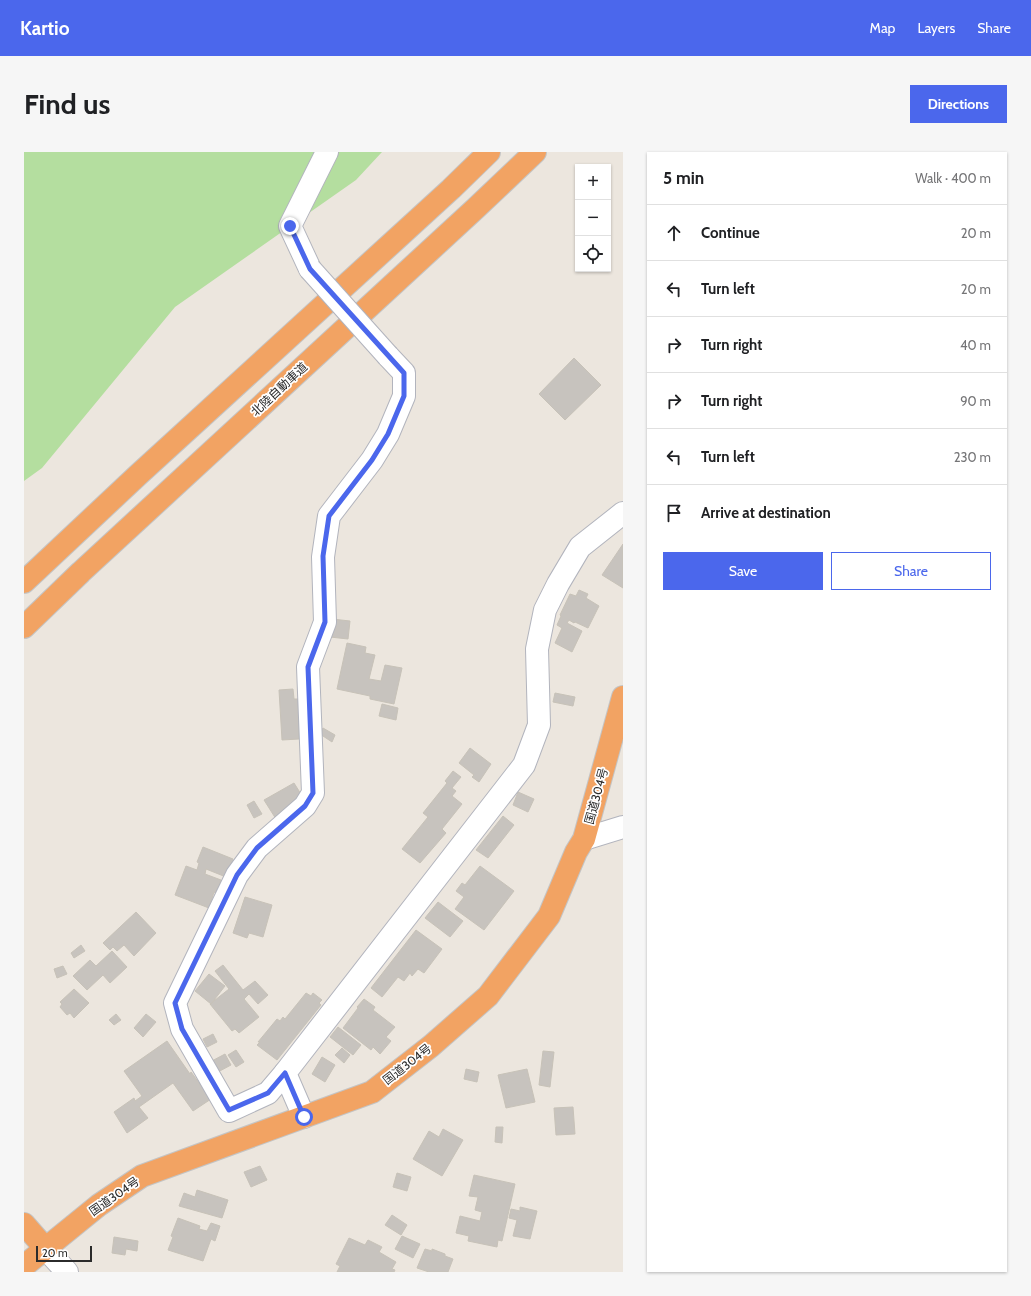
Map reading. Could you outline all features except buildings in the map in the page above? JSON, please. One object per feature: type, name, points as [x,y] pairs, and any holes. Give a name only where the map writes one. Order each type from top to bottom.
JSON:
[{"type":"highway","points":[[24,582],[138,475],[446,194],[489,152]]},
{"type":"highway","name":"北陸自動車道","points":[[24,627],[93,561],[535,152]]},
{"type":"highway","name":"国道304号","points":[[24,1266],[99,1205],[142,1176],[372,1092],[431,1046],[488,996],[549,916],[576,852],[584,839],[623,697]]},
{"type":"highway","points":[[24,1224],[45,1248]]},
{"type":"street","points":[[327,152],[290,226],[310,269],[404,373],[404,396],[388,434],[372,460],[329,516],[323,556],[325,622],[308,667],[313,793],[305,806],[257,848],[237,875],[175,1003],[182,1029],[229,1110],[268,1093],[524,765],[539,725],[537,649],[545,610],[558,584],[580,547],[623,513]]},
{"type":"street","points":[[584,839],[623,827]]},
{"type":"street","points":[[285,1073],[304,1117]]},
{"type":"street","points":[[45,1248],[66,1272]]},
{"type":"green space","points":[[24,152],[382,152],[356,180],[175,307],[42,468],[24,481]]},
{"type":"route","points":[[290,226],[310,269],[404,373],[404,396],[388,434],[372,460],[329,516],[323,556],[325,622],[308,667],[313,793],[305,806],[257,848],[237,875],[175,1003],[182,1029],[229,1110],[268,1093],[285,1073],[304,1117]]}]
